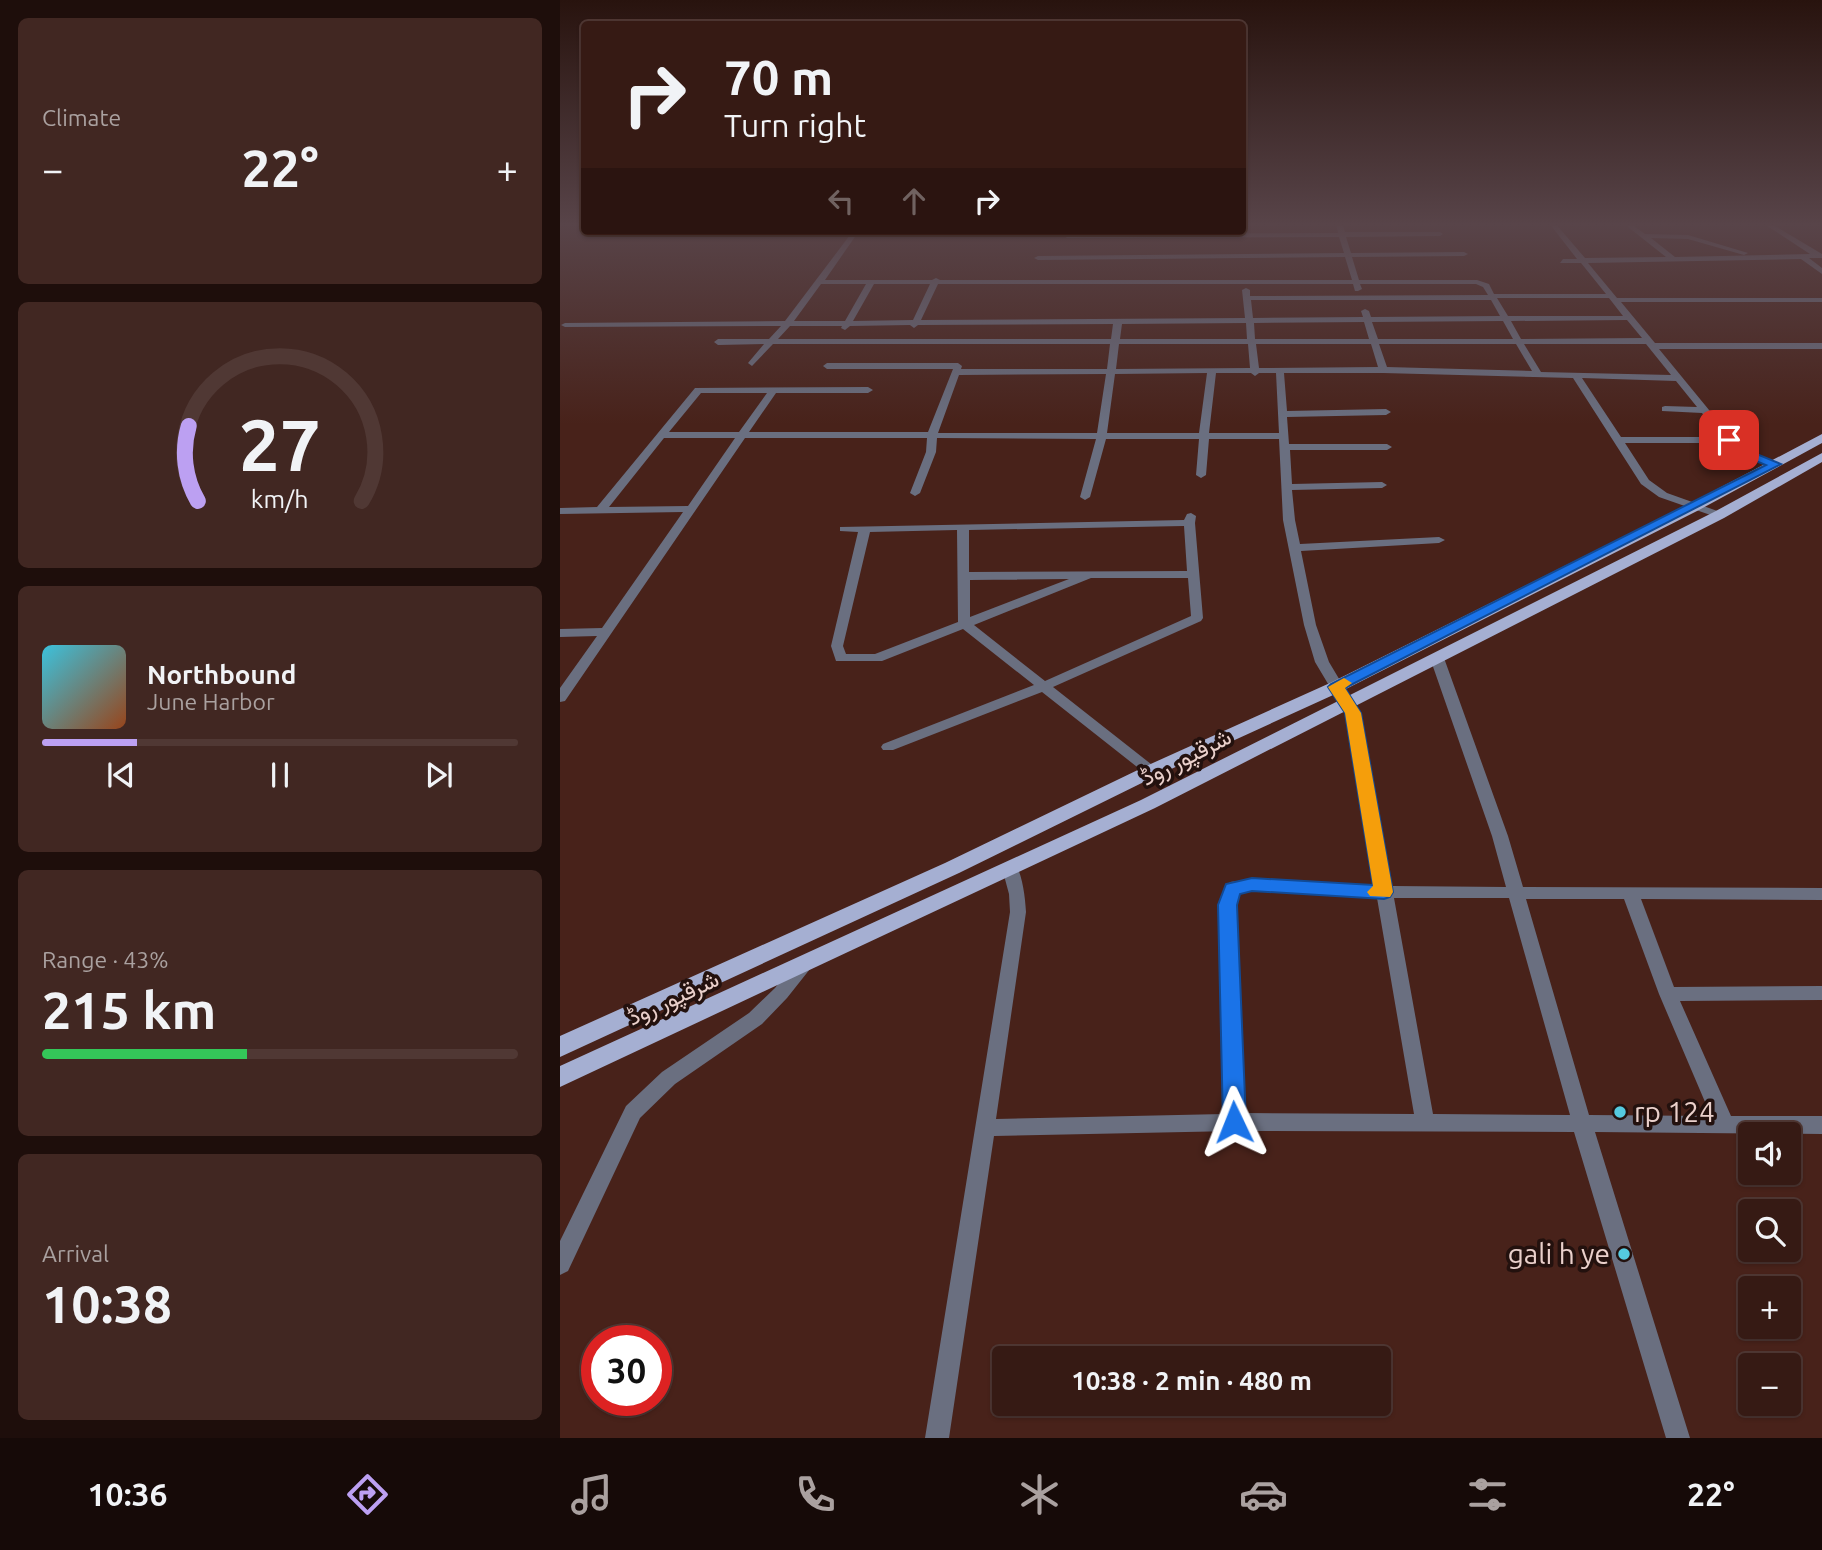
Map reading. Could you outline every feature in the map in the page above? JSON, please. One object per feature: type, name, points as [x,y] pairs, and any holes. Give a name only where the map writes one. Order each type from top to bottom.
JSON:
[{"type":"main road","name":"شرقپور روڈ","points":[[560,1047],[952,868],[1151,771],[1336,687],[1694,507],[1822,439]]},
{"type":"main road","name":"شرقپور روڈ","points":[[560,1077],[1148,804],[1719,515],[1822,457]]},
{"type":"street","points":[[752,363],[814,290]]},
{"type":"street","points":[[840,382],[830,355],[867,290]]},
{"type":"street","points":[[893,365],[931,290]]},
{"type":"street","points":[[1246,290],[1255,373]]},
{"type":"street","points":[[1359,290],[1383,370]]},
{"type":"street","points":[[1488,290],[1538,374]]},
{"type":"street","points":[[1608,290],[1729,440],[1745,453],[1775,464]]},
{"type":"street","points":[[1247,298],[1822,300]]},
{"type":"street","points":[[565,325],[1629,317]]},
{"type":"street","points":[[1085,497],[1102,435],[1118,320]]},
{"type":"street","points":[[830,355],[905,343],[1374,340],[1822,346]]},
{"type":"street","points":[[718,342],[768,344],[893,365],[958,366],[958,372],[932,435],[931,452],[915,493]]},
{"type":"street","points":[[958,372],[1255,373],[1383,370],[1680,378]]},
{"type":"street","points":[[1280,372],[1286,487],[1294,548],[1310,625],[1322,662],[1353,713],[1425,1123]]},
{"type":"street","points":[[1202,475],[1206,410],[1212,373]]},
{"type":"street","points":[[1576,375],[1637,473],[1652,488],[1719,515]]},
{"type":"street","points":[[600,511],[698,390],[774,389],[840,382],[868,390]]},
{"type":"street","points":[[560,698],[774,389]]},
{"type":"street","points":[[1665,409],[1704,410]]},
{"type":"street","points":[[1282,414],[1386,412]]},
{"type":"street","points":[[662,435],[1205,435],[1387,447]]},
{"type":"street","points":[[1616,440],[1729,440]]},
{"type":"street","points":[[1286,487],[1382,485]]},
{"type":"street","points":[[560,511],[691,509]]},
{"type":"street","points":[[844,529],[1190,519],[1197,618],[1044,686],[888,747]]},
{"type":"street","points":[[963,527],[964,623]]},
{"type":"street","points":[[865,528],[837,646],[841,658],[877,658],[1089,575]]},
{"type":"street","points":[[1294,548],[1439,540]]},
{"type":"street","points":[[963,576],[1194,574]]},
{"type":"street","points":[[964,623],[1151,771]]},
{"type":"street","points":[[560,633],[606,632]]},
{"type":"street","points":[[1437,658],[1487,795],[1581,1124],[1678,1438]]},
{"type":"street","points":[[937,1438],[1018,912],[1010,868]]},
{"type":"street","points":[[1234,1122],[1227,905],[1232,889],[1252,885],[1384,892],[1822,894]]},
{"type":"street","points":[[1630,893],[1668,995],[1725,1124]]},
{"type":"street","points":[[560,1264],[633,1112],[640,1103],[672,1074],[736,1034],[765,1012],[782,995],[804,964]]},
{"type":"street","points":[[1668,995],[1822,992]]},
{"type":"street","points":[[985,1128],[1234,1122],[1822,1125]]},
{"type":"slow traffic","points":[[1344,683],[1336,687],[1353,713],[1384,892],[1377,892]]},
{"type":"place","name":"rp 124","points":[[1620,1112]]},
{"type":"place","name":"gali h ye","points":[[1624,1254]]},
{"type":"route","points":[[1234,1122],[1227,905],[1232,889],[1236,886],[1252,885],[1384,892],[1353,713],[1336,687],[1634,538],[1775,464],[1745,453],[1729,440]]}]
